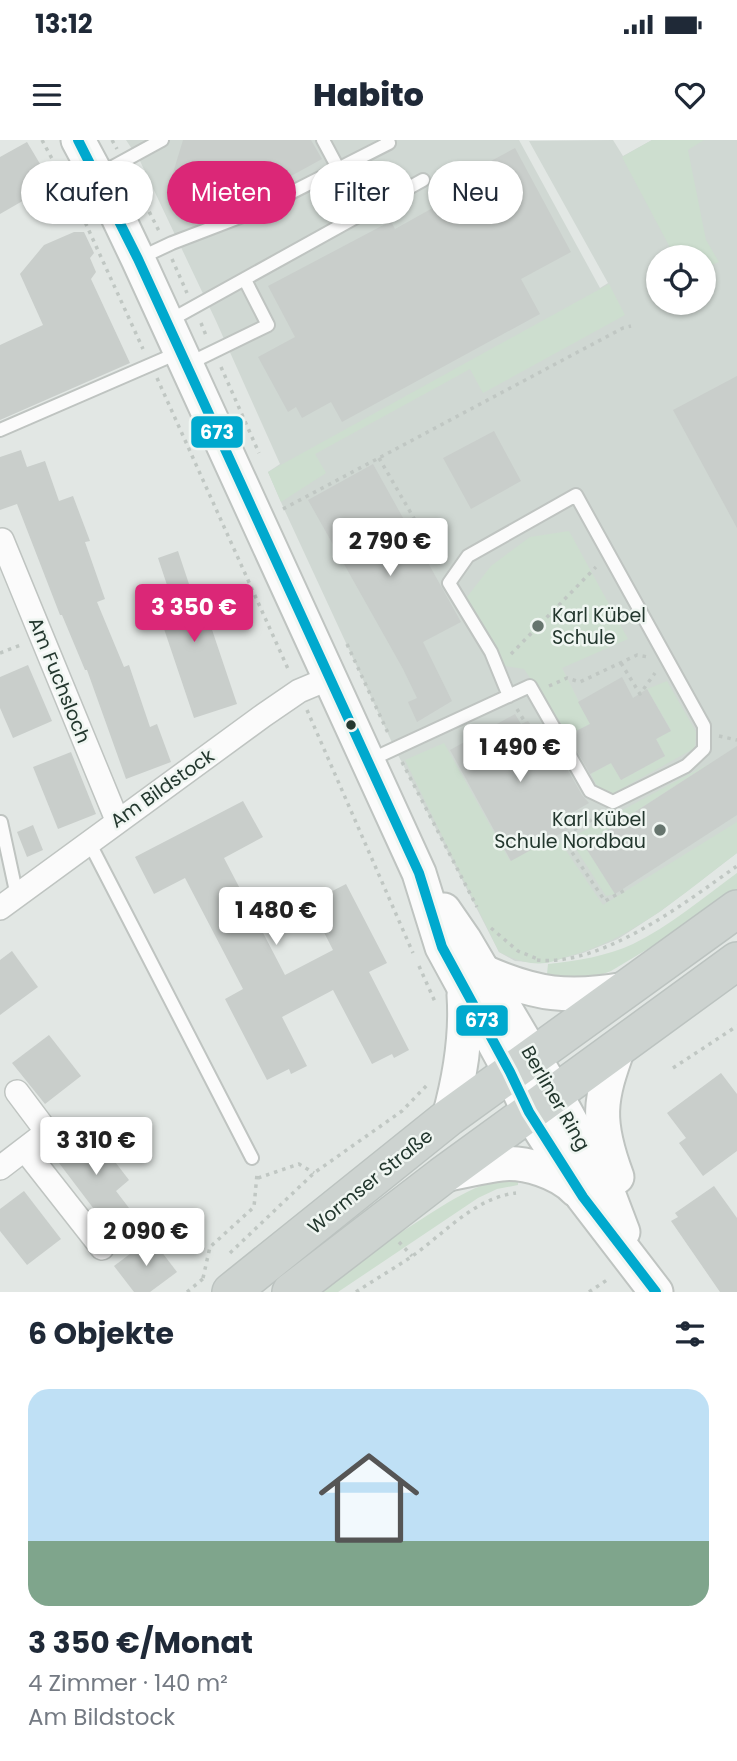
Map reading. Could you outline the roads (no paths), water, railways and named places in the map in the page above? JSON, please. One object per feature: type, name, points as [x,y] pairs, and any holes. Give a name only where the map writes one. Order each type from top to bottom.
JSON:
[{"type":"main road","name":"Wormser Straße","points":[[215,1281],[449,1117],[737,909]]},
{"type":"main road","name":"Wormser Straße","points":[[291,1292],[442,1176],[737,961]]},
{"type":"street","name":"Berliner Ring","points":[[78,140],[102,161]]},
{"type":"street","name":"Berliner Ring","points":[[138,224],[188,340],[277,512],[330,678],[382,755],[442,947],[461,989],[522,1064],[542,1102],[583,1197],[622,1268],[656,1292]]},
{"type":"street","name":"Am Fuchsloch","points":[[2,540],[117,820]]},
{"type":"street","name":"Am Bildstock","points":[[8,902],[117,820],[299,691],[330,678]]},
{"type":"street","points":[[449,1117],[464,1048],[461,989],[535,991],[563,995],[626,989]]},
{"type":"street","points":[[619,1046],[604,1086],[603,1130],[608,1153],[631,1214],[622,1268]]},
{"type":"street","points":[[0,1168],[47,1132],[17,1092]]},
{"type":"street","name":"Berliner Ring","points":[[542,1102],[604,1182],[622,1268]]},
{"type":"street","points":[[25,1150],[102,1248]]},
{"type":"street","points":[[442,1176],[504,1163],[528,1166],[569,1183],[583,1197]]},
{"type":"lane","points":[[123,161],[162,140]]},
{"type":"lane","points":[[323,140],[334,161]]},
{"type":"lane","points":[[351,161],[390,141]]},
{"type":"lane","points":[[0,430],[151,366],[188,340],[244,280],[423,180]]},
{"type":"lane","points":[[152,253],[253,212],[310,182]]},
{"type":"lane","points":[[188,340],[268,325],[244,280]]},
{"type":"lane","points":[[382,755],[509,696],[532,689],[590,790],[613,802],[686,766],[704,749],[704,726],[576,495],[468,556],[449,583],[491,652],[509,696]]},
{"type":"lane","points":[[1,822],[8,902]]},
{"type":"lane","points":[[89,842],[253,1158]]},
{"type":"place","name":"Karl Kübel Schule","points":[[538,626]]},
{"type":"place","name":"Karl Kübel Schule Nordbau","points":[[660,830]]}]
